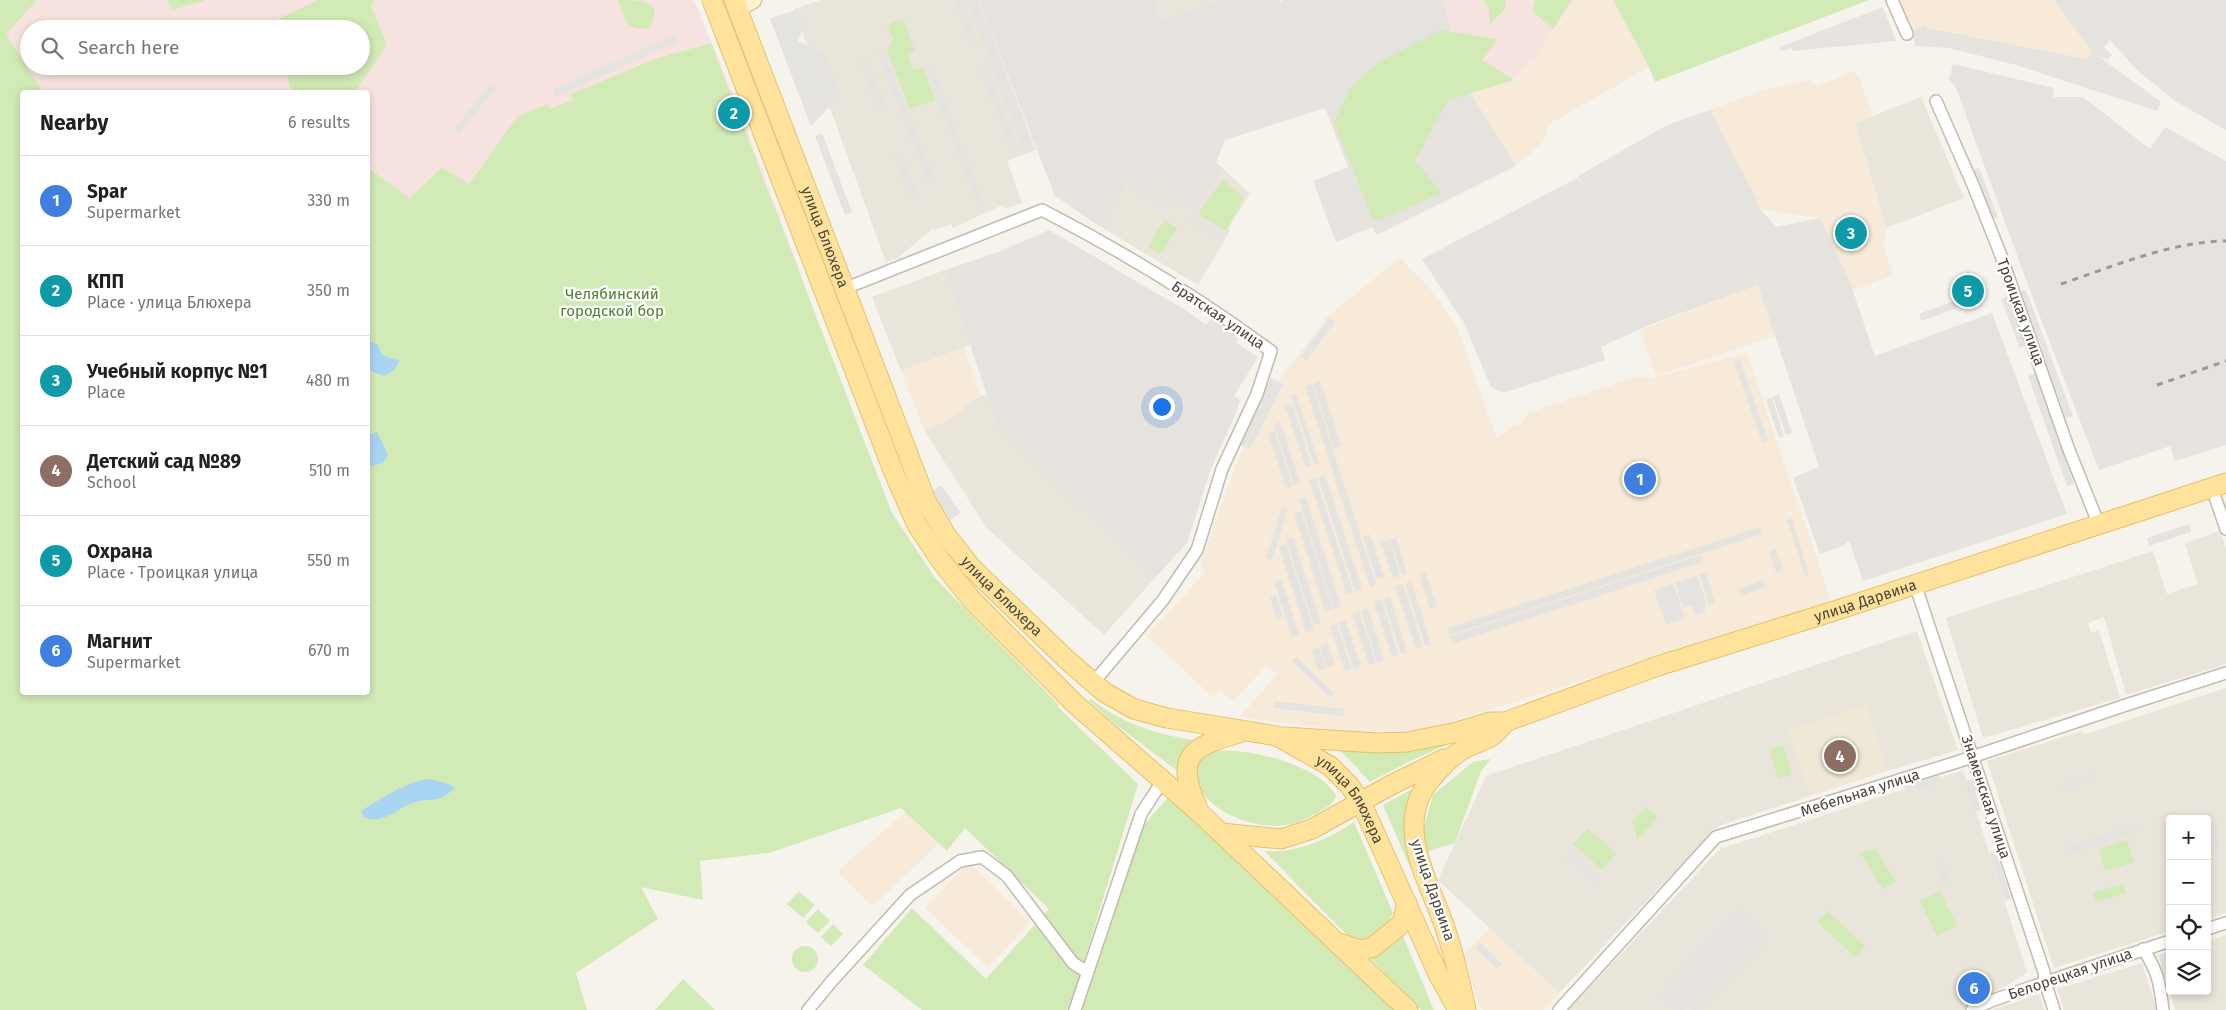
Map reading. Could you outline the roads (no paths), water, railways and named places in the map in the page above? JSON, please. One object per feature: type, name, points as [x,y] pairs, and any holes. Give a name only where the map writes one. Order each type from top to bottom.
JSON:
[{"type":"main road","points":[[714,8],[741,3]]},
{"type":"main road","name":"улица Блюхера","points":[[741,3],[926,501],[946,535],[972,567],[1093,683],[1118,702],[1134,709],[1167,718],[1277,736],[1330,766],[1348,784],[1360,802],[1440,976],[1458,1010]]},
{"type":"main road","name":"улица Блюхера","points":[[714,8],[894,473],[917,525],[941,562],[971,599],[1068,697],[1201,814],[1408,1010]]},
{"type":"main road","name":"улица Дарвина","points":[[1277,736],[1376,743],[1407,742],[1453,733],[1490,722],[1505,722],[1649,669],[2219,486]]},
{"type":"main road","name":"улица Дарвина","points":[[1466,1010],[1456,961],[1419,859],[1413,833],[1415,809],[1431,779],[1458,752],[1495,736],[1505,722]]},
{"type":"main road","points":[[1201,814],[1188,788],[1187,770],[1190,758],[1196,750],[1208,742],[1245,732]]},
{"type":"main road","points":[[1221,833],[1281,839],[1312,829],[1458,752]]},
{"type":"main road","points":[[1338,943],[1360,950],[1374,947],[1399,926],[1403,920],[1407,903]]},
{"type":"street","points":[[1892,0],[1907,34]]},
{"type":"street","name":"Троицкая улица","points":[[1936,101],[1973,185],[2003,262],[2069,450],[2099,525]]},
{"type":"street","name":"Братская улица","points":[[846,288],[1042,210],[1101,240],[1158,275],[1228,319],[1271,351],[1257,394],[1222,469],[1197,550],[1163,600],[1093,683]]},
{"type":"street","points":[[2219,486],[2226,529]]},
{"type":"street","name":"Знаменская улица","points":[[1915,584],[2044,972],[2045,982],[2054,1010]]},
{"type":"street","name":"Мебельная улица","points":[[1558,1010],[1716,838],[1972,757],[2226,673]]},
{"type":"street","points":[[1075,1010],[1141,814],[1162,780]]},
{"type":"street","points":[[808,1010],[830,982],[910,896],[960,861],[982,857],[1007,876],[1074,963],[1087,972]]},
{"type":"street","points":[[2211,928],[2226,923]]},
{"type":"street","name":"Белорецкая улица","points":[[1972,1010],[1991,1001],[2045,982],[2166,942]]},
{"type":"street","points":[[2143,949],[2155,967],[2160,982],[2163,1010]]},
{"type":"water","points":[[370,341],[378,345],[382,355],[400,361],[394,370],[384,376],[370,371]]},
{"type":"water","points":[[377,432],[388,455],[383,463],[371,466],[370,466],[370,435]]},
{"type":"water","points":[[429,779],[449,784],[455,788],[440,798],[409,804],[384,818],[371,819],[364,817],[361,811],[385,796],[402,787]]},
{"type":"railway","points":[[2061,284],[2163,250],[2205,242],[2226,241]]},
{"type":"railway","points":[[2157,385],[2226,361]]},
{"type":"place","name":"КПП","points":[[734,113]]},
{"type":"place","name":"Учебный корпус №1","points":[[1851,233]]},
{"type":"place","name":"Охрана","points":[[1968,291]]},
{"type":"place","name":"Spar","points":[[1640,479]]},
{"type":"place","name":"Детский сад №89","points":[[1840,756]]},
{"type":"place","name":"Магнит","points":[[1974,988]]},
{"type":"park label","name":"Челябинский городской бор","points":[[612,302]]}]
